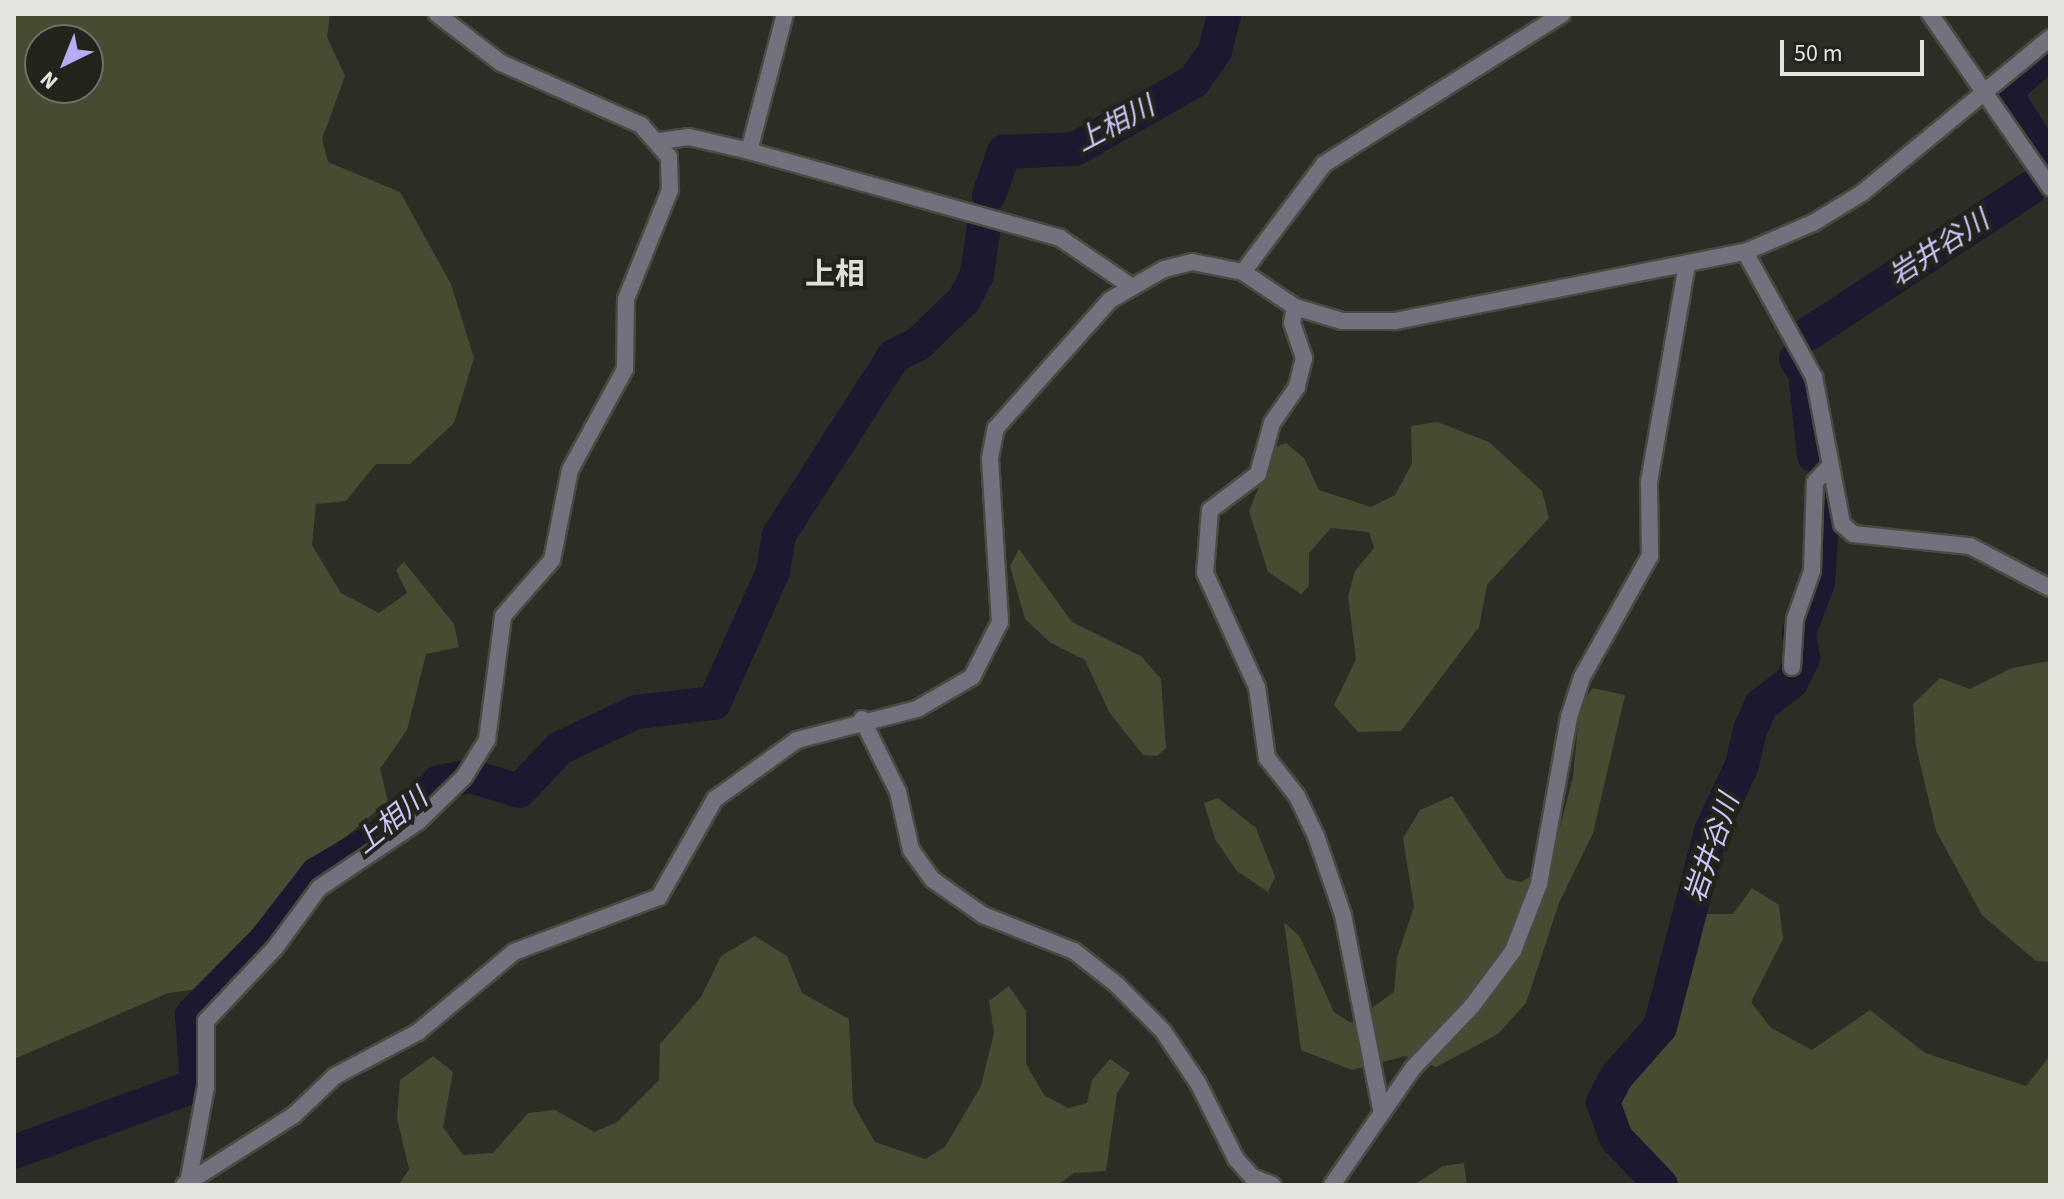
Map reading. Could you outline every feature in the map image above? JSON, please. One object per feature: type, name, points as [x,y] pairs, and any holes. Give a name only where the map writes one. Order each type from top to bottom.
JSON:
[{"type":"street","points":[[187,1182],[206,1087],[206,1021],[329,878],[402,835],[466,774],[495,712],[503,616],[552,560],[570,470],[625,369],[626,299],[670,190],[669,157],[660,141],[641,125],[501,63],[437,14]]},
{"type":"street","points":[[749,151],[785,14]]},
{"type":"street","points":[[1243,272],[1324,164],[1562,14]]},
{"type":"street","points":[[1930,14],[2050,187]]},
{"type":"street","points":[[187,1182],[294,1115],[335,1076],[396,1047],[514,952],[659,897],[715,799],[797,740],[949,696],[991,650],[1001,597],[990,458],[996,428],[1083,324],[1132,287],[1192,262],[1243,272],[1295,307],[1342,321],[1395,321],[1745,252],[1800,230],[1862,193],[2050,38]]},
{"type":"street","points":[[660,141],[689,137],[749,151],[1060,238],[1132,287]]},
{"type":"street","points":[[1745,252],[1814,377],[1842,524],[1853,534],[1970,546],[2050,588]]},
{"type":"street","points":[[1332,1185],[1363,1147],[1381,1109],[1513,951],[1539,884],[1569,717],[1582,677],[1650,556],[1649,482],[1687,265]]},
{"type":"street","points":[[1295,307],[1292,323],[1304,358],[1297,387],[1272,423],[1258,474],[1210,510],[1205,573],[1257,687],[1267,758],[1297,796],[1316,836],[1343,915],[1381,1109]]},
{"type":"street","points":[[1792,667],[1795,619],[1812,571],[1815,482],[1831,465]]},
{"type":"street","points":[[862,719],[898,792],[911,850],[933,880],[983,915],[1074,951],[1117,985],[1163,1031],[1198,1083],[1236,1159],[1252,1177],[1273,1185]]},
{"type":"green space","points":[[14,14],[330,14],[327,37],[345,76],[322,139],[328,162],[400,192],[451,284],[474,358],[454,423],[410,464],[376,464],[346,501],[316,504],[312,545],[341,593],[379,613],[407,593],[396,570],[404,562],[454,624],[459,647],[426,654],[407,730],[380,769],[388,801],[302,874],[207,988],[168,993],[14,1059]]},
{"type":"green space","points":[[1437,422],[1489,442],[1542,491],[1549,518],[1487,585],[1479,627],[1401,731],[1358,732],[1334,705],[1356,659],[1348,596],[1355,571],[1374,548],[1369,532],[1331,528],[1309,553],[1309,586],[1301,594],[1268,572],[1249,511],[1275,447],[1286,443],[1304,458],[1319,490],[1371,507],[1395,495],[1412,464],[1411,426]]},
{"type":"green space","points":[[1019,549],[1072,622],[1141,656],[1161,679],[1166,748],[1157,756],[1143,755],[1109,712],[1085,660],[1051,643],[1025,619],[1010,566]]},
{"type":"green space","points":[[2050,661],[2050,962],[2036,961],[1982,915],[1936,831],[1916,746],[1913,704],[1940,678],[1970,689],[2012,668]]},
{"type":"green space","points":[[1593,688],[1625,695],[1593,833],[1559,903],[1526,1003],[1498,1034],[1436,1067],[1405,1056],[1352,1070],[1301,1050],[1284,922],[1300,937],[1334,1012],[1351,1023],[1394,992],[1397,957],[1414,907],[1403,838],[1420,810],[1452,796],[1506,878],[1521,882],[1550,865],[1573,777],[1580,705]]},
{"type":"green space","points":[[1218,798],[1256,828],[1275,877],[1268,892],[1237,871],[1215,839],[1204,803]]},
{"type":"green space","points":[[1752,888],[1779,905],[1783,939],[1751,1002],[1771,1028],[1812,1050],[1870,1010],[1925,1053],[2026,1086],[2050,1056],[2050,1185],[1676,1185],[1633,1145],[1614,1102],[1627,1073],[1668,1029],[1703,914],[1733,914]]},
{"type":"green space","points":[[755,936],[787,956],[802,993],[849,1019],[853,1104],[875,1142],[925,1159],[945,1147],[981,1086],[994,1033],[989,1001],[1009,986],[1026,1011],[1026,1064],[1044,1095],[1068,1108],[1087,1103],[1092,1080],[1110,1059],[1130,1073],[1117,1093],[1106,1171],[1074,1173],[1058,1185],[399,1185],[409,1169],[397,1118],[400,1080],[433,1056],[453,1072],[443,1127],[463,1155],[493,1153],[528,1113],[555,1110],[594,1132],[617,1122],[659,1080],[660,1044],[701,997],[721,956]]},
{"type":"green space","points":[[1464,1163],[1467,1185],[1414,1185],[1443,1166]]},
{"type":"waterway","name":"上相川","points":[[989,195],[1004,152],[1075,149],[1194,81],[1215,51],[1224,14]]},
{"type":"waterway","name":"岩井谷川","points":[[2049,162],[2005,92],[2050,52]]},
{"type":"waterway","name":"岩井谷川","points":[[1808,334],[2030,188]]},
{"type":"waterway","name":"上相川","points":[[14,1152],[197,1085],[192,1015],[265,941],[317,874],[381,836],[439,782],[471,776],[519,791],[560,748],[636,712],[714,703],[773,572],[779,535],[894,356],[919,343],[964,300],[977,274],[984,226]]},
{"type":"waterway","name":"岩井谷川","points":[[1796,359],[1805,373],[1814,456]]},
{"type":"waterway","name":"岩井谷川","points":[[1661,1185],[1616,1138],[1603,1102],[1617,1076],[1660,1027],[1711,831],[1742,765],[1750,730],[1761,705],[1791,682],[1803,658],[1799,632],[1818,583],[1824,495]]},
{"type":"district","name":"上相","points":[[835,275]]}]
